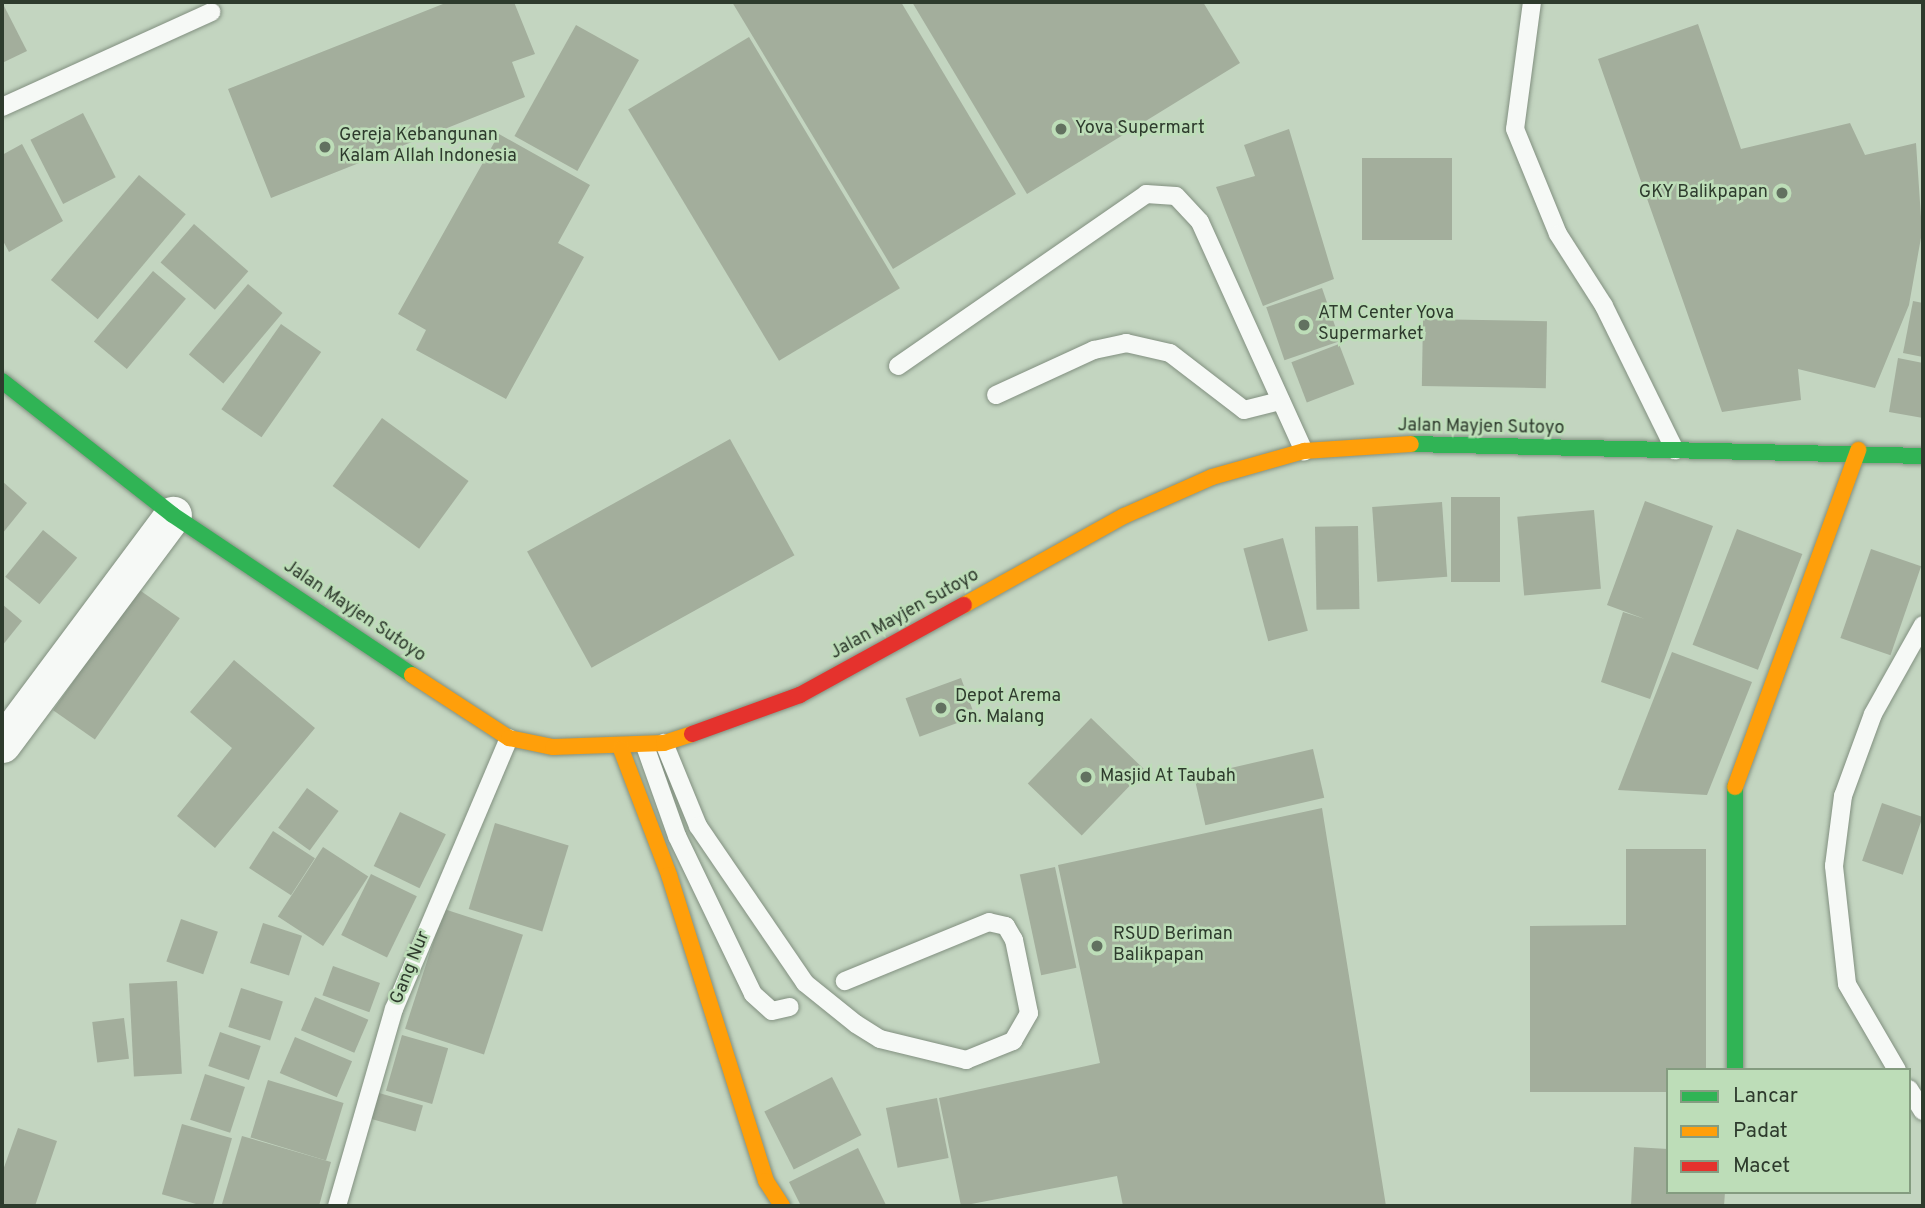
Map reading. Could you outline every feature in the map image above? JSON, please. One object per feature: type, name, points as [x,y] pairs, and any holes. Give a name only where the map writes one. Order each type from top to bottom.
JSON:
[{"type":"main road","name":"Jalan Mayjen Sutoyo","points":[[2,381],[173,515],[509,738],[621,749],[664,743],[800,695],[1124,516],[1212,477],[1304,452],[1428,443],[1676,453],[1858,450],[1923,456]]},
{"type":"main road","points":[[1735,1068],[1730,799],[1858,450]]},
{"type":"main road","points":[[621,749],[669,875],[766,1181],[782,1206]]},
{"type":"street","points":[[2,744],[173,515]]},
{"type":"lane","points":[[1532,2],[1515,130],[1558,234],[1604,306],[1676,453]]},
{"type":"lane","points":[[2,107],[211,12]]},
{"type":"lane","points":[[898,366],[1146,194],[1177,196],[1200,222],[1304,452]]},
{"type":"lane","points":[[996,395],[1094,350],[1126,343],[1171,353],[1244,410],[1281,401]]},
{"type":"lane","points":[[1896,1068],[1847,984],[1834,866],[1852,773],[1873,714],[1923,625]]},
{"type":"lane","name":"Gang Nur","points":[[337,1206],[394,1009],[509,738]]},
{"type":"lane","points":[[664,743],[698,826],[774,939],[805,984],[856,1024],[880,1039],[966,1060],[1013,1041],[1029,1013],[1014,940],[1006,926],[989,922],[845,981]]},
{"type":"lane","points":[[645,746],[677,836],[753,994],[772,1011],[790,1007]]},
{"type":"lane","points":[[1911,1092],[1923,1111]]},
{"type":"building","points":[[2,2],[27,51],[2,63]]},
{"type":"building","name":"Gereja Kebangunan Kalam Allah Indonesia","points":[[448,2],[514,2],[535,54],[512,62],[525,97],[271,198],[228,89]]},
{"type":"building","points":[[732,2],[901,2],[1016,194],[893,269]]},
{"type":"building","name":"Yova Supermart","points":[[912,2],[1203,2],[1240,63],[1027,194]]},
{"type":"building","name":"GKY Balikpapan","points":[[1698,24],[1741,149],[1850,123],[1865,155],[1916,143],[1922,232],[1909,305],[1875,388],[1798,369],[1801,400],[1722,412],[1598,59]]},
{"type":"building","points":[[576,25],[639,60],[577,171],[514,136]]},
{"type":"building","points":[[749,37],[900,288],[779,361],[628,110]]},
{"type":"building","points":[[83,113],[116,177],[63,204],[30,140]]},
{"type":"building","points":[[1289,129],[1334,279],[1263,306],[1216,187],[1255,176],[1244,145]]},
{"type":"building","points":[[499,134],[590,185],[558,243],[584,257],[506,399],[416,350],[426,330],[398,314]]},
{"type":"building","points":[[22,144],[63,221],[9,252],[2,239],[2,155]]},
{"type":"building","points":[[1362,158],[1452,158],[1452,240],[1362,240]]},
{"type":"building","points":[[139,175],[186,214],[98,319],[51,280]]},
{"type":"building","points":[[194,224],[248,271],[215,310],[161,262]]},
{"type":"building","points":[[153,271],[186,299],[127,369],[94,341]]},
{"type":"building","points":[[248,284],[282,313],[223,383],[189,354]]},
{"type":"building","name":"ATM Center Yova Supermarket","points":[[1322,288],[1340,341],[1284,360],[1266,307]]},
{"type":"building","points":[[1913,301],[1923,303],[1923,357],[1903,353]]},
{"type":"building","points":[[1423,319],[1547,321],[1546,388],[1422,386]]},
{"type":"building","points":[[281,324],[321,352],[261,437],[221,409]]},
{"type":"building","points":[[1339,344],[1354,384],[1307,402],[1291,362]]},
{"type":"building","points":[[1898,358],[1923,363],[1923,418],[1889,412]]},
{"type":"building","points":[[382,418],[469,481],[419,549],[333,486]]},
{"type":"building","points":[[730,439],[794,555],[592,668],[527,551]]},
{"type":"building","points":[[2,481],[27,503],[2,534]]},
{"type":"building","points":[[1451,497],[1500,497],[1500,582],[1451,582]]},
{"type":"building","points":[[1645,501],[1713,526],[1650,699],[1601,682],[1623,612],[1645,619],[1607,605]]},
{"type":"building","points":[[1442,502],[1447,577],[1377,582],[1372,507]]},
{"type":"building","points":[[1594,510],[1601,589],[1524,595],[1517,517]]},
{"type":"building","points":[[1358,526],[1359,609],[1316,610],[1315,527]]},
{"type":"building","points":[[1737,529],[1802,554],[1758,670],[1693,645]]},
{"type":"building","points":[[43,530],[77,558],[39,604],[5,577]]},
{"type":"building","points":[[1283,538],[1308,631],[1268,641],[1243,549]]},
{"type":"building","points":[[1871,549],[1921,566],[1891,655],[1840,638]]},
{"type":"building","points":[[138,589],[180,618],[95,739],[53,710]]},
{"type":"building","points":[[2,604],[22,621],[2,646]]},
{"type":"building","points":[[1672,652],[1752,682],[1707,795],[1618,790]]},
{"type":"building","points":[[234,660],[315,728],[215,848],[177,816],[232,748],[190,712]]},
{"type":"building","name":"Depot Arema Gn. Malang","points":[[961,678],[975,717],[920,737],[906,698]]},
{"type":"building","name":"Masjid At Taubah","points":[[1091,718],[1145,770],[1082,836],[1028,783]]},
{"type":"building","points":[[1313,749],[1324,798],[1205,825],[1194,776]]},
{"type":"building","points":[[307,788],[339,811],[310,851],[278,828]]},
{"type":"building","points":[[1882,803],[1923,817],[1903,875],[1862,861]]},
{"type":"building","points":[[1322,808],[1386,1206],[1123,1206],[1117,1176],[961,1206],[939,1098],[1100,1063],[1058,865]]},
{"type":"building","points":[[400,812],[446,834],[420,888],[374,866]]},
{"type":"building","points":[[495,823],[569,846],[542,932],[469,909]]},
{"type":"building","points":[[273,831],[315,858],[291,895],[249,868]]},
{"type":"building","points":[[323,847],[368,876],[323,946],[278,917]]},
{"type":"building","points":[[1626,849],[1706,849],[1706,1068],[1666,1068],[1666,1092],[1530,1092],[1530,926],[1626,925]]},
{"type":"building","points":[[1055,867],[1076,968],[1041,975],[1020,874]]},
{"type":"building","points":[[371,874],[417,896],[387,957],[341,935]]},
{"type":"building","points":[[444,909],[523,935],[484,1054],[405,1029]]},
{"type":"building","points":[[181,919],[218,932],[203,974],[166,962]]},
{"type":"building","points":[[263,923],[302,936],[289,976],[250,963]]},
{"type":"building","points":[[333,966],[380,983],[369,1012],[322,995]]},
{"type":"building","points":[[177,981],[182,1074],[134,1076],[129,984]]},
{"type":"building","points":[[241,988],[283,1002],[270,1041],[228,1027]]},
{"type":"building","points":[[315,997],[368,1020],[354,1053],[301,1030]]},
{"type":"building","points":[[124,1018],[129,1059],[97,1063],[92,1022]]},
{"type":"building","points":[[220,1032],[261,1046],[249,1080],[208,1066]]},
{"type":"building","points":[[402,1035],[448,1048],[432,1104],[386,1091]]},
{"type":"building","points":[[295,1037],[352,1061],[337,1097],[280,1073]]},
{"type":"building","points":[[205,1074],[245,1087],[230,1133],[190,1120]]},
{"type":"building","points":[[832,1077],[862,1135],[794,1169],[764,1112]]},
{"type":"building","points":[[268,1080],[344,1103],[326,1160],[250,1137]]},
{"type":"building","points":[[372,1091],[423,1106],[416,1132],[365,1117]]},
{"type":"building","points":[[937,1098],[949,1158],[898,1168],[886,1108]]},
{"type":"building","points":[[182,1124],[232,1138],[213,1206],[203,1206],[162,1194]]},
{"type":"building","points":[[18,1128],[57,1141],[35,1206],[2,1206],[2,1173]]},
{"type":"building","points":[[242,1136],[331,1162],[319,1206],[222,1204]]},
{"type":"building","points":[[1634,1147],[1666,1149],[1666,1194],[1725,1194],[1724,1206],[1631,1206]]},
{"type":"building","points":[[858,1148],[886,1205],[801,1206],[789,1182]]},
{"type":"traffic: fast","points":[[2,381],[173,515],[412,675]]},
{"type":"traffic: fast","points":[[1411,444],[1923,456]]},
{"type":"traffic: fast","points":[[1735,787],[1735,1068]]},
{"type":"traffic: slow","points":[[964,605],[1124,516],[1212,477],[1304,451],[1411,444]]},
{"type":"traffic: slow","points":[[1735,787],[1858,450]]},
{"type":"traffic: slow","points":[[412,675],[509,738],[553,747],[664,743],[692,734]]},
{"type":"traffic: slow","points":[[621,749],[669,875],[766,1181],[782,1206]]},
{"type":"traffic: jam","points":[[692,734],[800,695],[964,605]]},
{"type":"place","name":"Yova Supermart","points":[[1061,129]]},
{"type":"place","name":"Gereja Kebangunan Kalam Allah Indonesia","points":[[325,147]]},
{"type":"place","name":"GKY Balikpapan","points":[[1782,193]]},
{"type":"place","name":"ATM Center Yova Supermarket","points":[[1304,325]]},
{"type":"place","name":"Depot Arema Gn. Malang","points":[[941,708]]},
{"type":"place","name":"Masjid At Taubah","points":[[1086,777]]},
{"type":"place","name":"RSUD Beriman Balikpapan","points":[[1097,946]]}]
